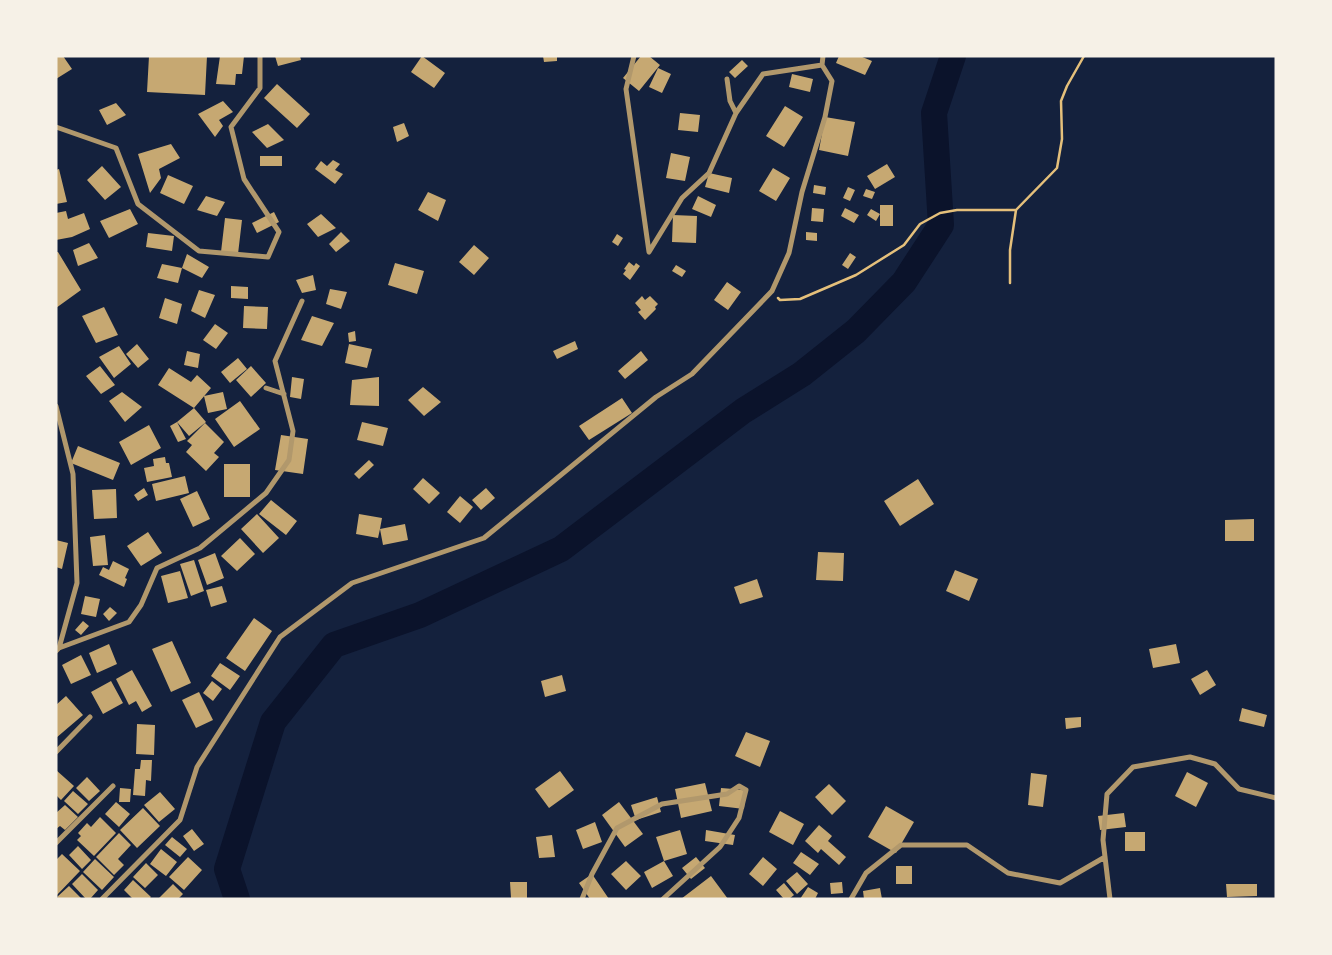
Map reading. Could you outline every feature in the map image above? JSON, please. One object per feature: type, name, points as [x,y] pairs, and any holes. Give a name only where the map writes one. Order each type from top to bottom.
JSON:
[{"type":"street","points":[[56,127],[116,148],[138,204],[199,251],[268,257],[278,232],[244,180],[231,127],[260,88],[260,56]]},
{"type":"street","points":[[634,56],[626,89],[649,252],[682,198],[709,173],[736,113],[762,74],[822,65]]},
{"type":"street","points":[[102,899],[180,820],[197,767],[280,637],[352,583],[484,538],[656,397],[692,374],[772,291],[788,253],[802,192],[825,116],[832,81],[822,65],[823,56]]},
{"type":"street","points":[[727,79],[730,101],[736,113]]},
{"type":"street","points":[[58,650],[129,622],[141,605],[157,568],[200,548],[266,493],[289,460],[293,431],[274,362],[302,301]]},
{"type":"street","points":[[266,388],[284,394]]},
{"type":"street","points":[[56,406],[73,474],[77,583],[58,650]]},
{"type":"street","points":[[56,752],[90,717]]},
{"type":"street","points":[[1110,899],[1103,840],[1107,794],[1133,767],[1190,757],[1215,764],[1238,789],[1276,798]]},
{"type":"street","points":[[56,843],[113,786]]},
{"type":"street","points":[[582,899],[592,874],[617,828],[662,804],[727,794],[739,786],[746,790],[739,818],[720,847],[663,899]]},
{"type":"street","points":[[851,899],[866,873],[901,845],[967,846],[1008,873],[1060,883],[1105,857]]},
{"type":"path","points":[[1010,283],[1010,250],[1016,210],[1057,168],[1062,139],[1061,101],[1084,56]]},
{"type":"path","points":[[772,291],[780,300],[800,299],[856,275],[904,245],[920,224],[940,213],[957,210],[1016,210]]},
{"type":"building","points":[[56,56],[63,56],[72,69],[56,79]]},
{"type":"building","points":[[149,56],[207,56],[205,95],[147,92]]},
{"type":"building","points":[[220,56],[244,56],[242,74],[236,74],[235,85],[216,84]]},
{"type":"building","points":[[275,56],[300,56],[301,60],[278,66]]},
{"type":"building","points":[[422,56],[445,73],[434,88],[411,72]]},
{"type":"building","points":[[543,56],[557,56],[557,61],[544,62]]},
{"type":"building","points":[[641,56],[649,56],[660,65],[639,91],[623,78]]},
{"type":"building","points":[[839,56],[860,56],[872,61],[865,75],[836,63]]},
{"type":"building","points":[[742,60],[748,66],[735,78],[729,72]]},
{"type":"building","points":[[658,68],[671,74],[662,93],[649,87]]},
{"type":"building","points":[[792,74],[813,79],[810,92],[789,87]]},
{"type":"building","points":[[277,84],[310,114],[297,128],[264,98]]},
{"type":"building","points":[[223,101],[233,112],[219,120],[223,126],[215,137],[198,114]]},
{"type":"building","points":[[116,103],[126,115],[107,125],[99,110]]},
{"type":"building","points":[[785,106],[803,117],[784,147],[766,136]]},
{"type":"building","points":[[680,113],[700,115],[698,132],[678,130]]},
{"type":"building","points":[[825,117],[855,122],[848,156],[819,150]]},
{"type":"building","points":[[404,123],[409,136],[397,142],[393,127]]},
{"type":"building","points":[[268,124],[284,140],[267,148],[252,132]]},
{"type":"building","points":[[171,144],[180,158],[159,169],[161,178],[150,193],[138,154]]},
{"type":"building","points":[[671,153],[690,157],[685,181],[666,178]]},
{"type":"building","points":[[260,156],[282,156],[282,166],[260,166]]},
{"type":"building","points":[[333,160],[340,164],[335,170],[343,174],[335,184],[315,169],[321,161],[327,166]]},
{"type":"building","points":[[887,164],[895,177],[875,189],[867,176]]},
{"type":"building","points":[[102,166],[121,187],[105,200],[87,180]]},
{"type":"building","points":[[773,168],[790,178],[776,201],[759,191]]},
{"type":"building","points":[[59,169],[67,202],[56,204],[56,170]]},
{"type":"building","points":[[709,173],[732,178],[729,193],[705,187]]},
{"type":"building","points":[[168,175],[193,186],[184,204],[160,193]]},
{"type":"building","points":[[814,185],[826,187],[825,195],[813,193]]},
{"type":"building","points":[[848,187],[855,190],[850,201],[843,198]]},
{"type":"building","points":[[866,189],[875,192],[872,199],[863,196]]},
{"type":"building","points":[[428,192],[446,200],[438,221],[418,210]]},
{"type":"building","points":[[206,196],[225,202],[217,216],[197,210]]},
{"type":"building","points":[[698,196],[716,205],[711,217],[692,209]]},
{"type":"building","points":[[880,205],[893,205],[893,226],[880,226]]},
{"type":"building","points":[[812,208],[824,209],[823,222],[811,221]]},
{"type":"building","points":[[845,208],[859,215],[854,223],[841,216]]},
{"type":"building","points":[[130,209],[138,224],[109,238],[100,221]]},
{"type":"building","points":[[871,209],[880,214],[876,221],[867,215]]},
{"type":"building","points":[[66,211],[68,219],[84,213],[90,229],[72,237],[56,240],[56,213]]},
{"type":"building","points":[[274,212],[279,222],[257,233],[252,223]]},
{"type":"building","points":[[321,214],[336,228],[318,237],[307,224]]},
{"type":"building","points":[[673,215],[697,216],[696,243],[672,242]]},
{"type":"building","points":[[225,218],[242,220],[238,254],[221,252]]},
{"type":"building","points":[[341,232],[350,241],[336,252],[329,244]]},
{"type":"building","points":[[806,232],[817,233],[817,241],[806,240]]},
{"type":"building","points":[[148,233],[174,236],[172,251],[146,247]]},
{"type":"building","points":[[617,234],[623,238],[618,246],[612,242]]},
{"type":"building","points":[[89,243],[98,258],[78,266],[73,250]]},
{"type":"building","points":[[474,245],[489,258],[474,275],[459,262]]},
{"type":"building","points":[[56,252],[58,252],[81,290],[56,308]]},
{"type":"building","points":[[850,253],[856,257],[848,269],[842,265]]},
{"type":"building","points":[[187,254],[209,267],[202,278],[182,268]]},
{"type":"building","points":[[629,262],[634,266],[636,263],[640,266],[630,280],[623,274]]},
{"type":"building","points":[[395,263],[424,271],[417,294],[388,285]]},
{"type":"building","points":[[162,264],[182,268],[178,283],[157,278]]},
{"type":"building","points":[[676,265],[686,271],[682,277],[672,271]]},
{"type":"building","points":[[313,275],[316,290],[302,293],[296,280]]},
{"type":"building","points":[[727,282],[741,292],[728,310],[714,300]]},
{"type":"building","points":[[231,286],[248,287],[248,299],[231,298]]},
{"type":"building","points":[[330,289],[347,292],[341,309],[326,304]]},
{"type":"building","points":[[199,290],[215,295],[205,318],[191,311]]},
{"type":"building","points":[[642,296],[645,300],[650,296],[658,304],[655,307],[656,309],[645,320],[638,312],[641,310],[635,303]]},
{"type":"building","points":[[165,298],[182,304],[177,324],[159,318]]},
{"type":"building","points":[[244,306],[268,307],[267,329],[243,328]]},
{"type":"building","points":[[104,307],[118,335],[96,343],[82,316]]},
{"type":"building","points":[[312,316],[334,323],[322,346],[301,340]]},
{"type":"building","points":[[215,324],[228,333],[216,349],[203,340]]},
{"type":"building","points":[[355,331],[356,341],[349,342],[348,333]]},
{"type":"building","points":[[575,341],[578,349],[557,359],[553,351]]},
{"type":"building","points":[[137,344],[149,359],[138,368],[126,354]]},
{"type":"building","points":[[349,344],[372,349],[367,368],[345,363]]},
{"type":"building","points":[[119,346],[131,364],[114,378],[99,357]]},
{"type":"building","points":[[187,351],[200,354],[198,368],[184,365]]},
{"type":"building","points":[[641,351],[648,360],[625,379],[618,371]]},
{"type":"building","points":[[238,358],[247,369],[230,383],[221,372]]},
{"type":"building","points":[[100,366],[115,385],[101,394],[86,376]]},
{"type":"building","points":[[251,366],[266,383],[251,397],[236,380]]},
{"type":"building","points":[[169,368],[191,382],[197,375],[211,388],[194,408],[158,385]]},
{"type":"building","points":[[292,377],[304,379],[301,399],[290,397]]},
{"type":"building","points":[[379,377],[379,406],[350,405],[352,380]]},
{"type":"building","points":[[423,387],[441,402],[424,416],[408,400]]},
{"type":"building","points":[[122,392],[142,407],[125,422],[109,401]]},
{"type":"building","points":[[223,392],[227,409],[208,413],[204,396]]},
{"type":"building","points":[[622,398],[632,413],[589,440],[579,426]]},
{"type":"building","points":[[240,401],[260,429],[234,447],[215,419]]},
{"type":"building","points":[[194,408],[206,422],[189,436],[177,422]]},
{"type":"building","points":[[177,422],[186,439],[178,442],[170,426]]},
{"type":"building","points":[[362,422],[388,428],[383,446],[357,440]]},
{"type":"building","points":[[205,423],[224,442],[214,453],[219,457],[206,471],[186,452],[192,445],[187,441]]},
{"type":"building","points":[[149,425],[161,448],[131,465],[119,442]]},
{"type":"building","points":[[281,435],[308,439],[303,474],[275,470]]},
{"type":"building","points":[[78,446],[120,463],[113,480],[71,463]]},
{"type":"building","points":[[165,457],[166,463],[169,463],[172,477],[147,482],[144,468],[154,466],[153,459]]},
{"type":"building","points":[[369,460],[374,465],[359,479],[354,474]]},
{"type":"building","points":[[224,464],[250,464],[250,497],[224,497]]},
{"type":"building","points":[[185,476],[189,493],[156,501],[152,484]]},
{"type":"building","points":[[423,478],[440,493],[429,504],[413,489]]},
{"type":"building","points":[[918,479],[934,504],[900,526],[884,501]]},
{"type":"building","points":[[144,488],[148,495],[138,501],[134,495]]},
{"type":"building","points":[[486,488],[495,498],[481,510],[472,500]]},
{"type":"building","points":[[116,489],[117,518],[94,519],[92,490]]},
{"type":"building","points":[[197,491],[210,519],[193,527],[180,499]]},
{"type":"building","points":[[460,496],[473,507],[460,523],[447,512]]},
{"type":"building","points":[[271,500],[297,521],[286,535],[259,514]]},
{"type":"building","points":[[257,514],[279,538],[263,553],[241,529]]},
{"type":"building","points":[[359,514],[382,518],[378,538],[356,534]]},
{"type":"building","points":[[1254,519],[1254,541],[1225,541],[1225,520]]},
{"type":"building","points":[[405,524],[408,540],[383,545],[380,529]]},
{"type":"building","points":[[148,532],[162,553],[141,566],[127,546]]},
{"type":"building","points":[[105,535],[108,565],[93,566],[90,537]]},
{"type":"building","points":[[240,538],[255,554],[237,571],[221,556]]},
{"type":"building","points":[[56,540],[68,543],[62,569],[56,567]]},
{"type":"building","points":[[818,552],[844,553],[843,581],[816,580]]},
{"type":"building","points":[[215,553],[224,578],[207,585],[198,560]]},
{"type":"building","points":[[194,560],[204,591],[191,596],[180,564]]},
{"type":"building","points":[[113,561],[129,569],[124,587],[99,575],[103,567],[109,570]]},
{"type":"building","points":[[955,570],[978,579],[969,601],[946,591]]},
{"type":"building","points":[[180,571],[188,598],[168,603],[161,576]]},
{"type":"building","points":[[757,579],[763,597],[740,604],[734,587]]},
{"type":"building","points":[[222,586],[227,602],[211,607],[206,590]]},
{"type":"building","points":[[85,596],[100,599],[96,617],[81,614]]},
{"type":"building","points":[[110,607],[117,613],[109,621],[103,614]]},
{"type":"building","points":[[254,618],[272,631],[245,671],[226,658]]},
{"type":"building","points":[[83,621],[89,626],[81,635],[75,630]]},
{"type":"building","points":[[172,641],[191,683],[171,692],[152,649]]},
{"type":"building","points":[[109,644],[117,664],[97,673],[89,653]]},
{"type":"building","points":[[1176,644],[1180,663],[1153,668],[1149,649]]},
{"type":"building","points":[[81,655],[91,675],[71,684],[62,665]]},
{"type":"building","points":[[220,663],[240,676],[230,690],[211,676]]},
{"type":"building","points":[[132,670],[152,706],[142,712],[136,701],[129,705],[116,679]]},
{"type":"building","points":[[1207,670],[1216,685],[1200,695],[1191,679]]},
{"type":"building","points":[[562,675],[566,691],[545,697],[541,681]]},
{"type":"building","points":[[111,681],[123,703],[103,714],[91,692]]},
{"type":"building","points":[[212,681],[222,689],[213,701],[203,693]]},
{"type":"building","points":[[199,692],[213,720],[196,728],[182,700]]},
{"type":"building","points":[[66,696],[83,715],[56,738],[56,705]]},
{"type":"building","points":[[1242,708],[1267,715],[1264,727],[1239,721]]},
{"type":"building","points":[[1081,717],[1081,727],[1066,729],[1065,718]]},
{"type":"building","points":[[137,724],[155,725],[154,755],[136,754]]},
{"type":"building","points":[[746,732],[770,741],[760,767],[735,756]]},
{"type":"building","points":[[141,760],[152,760],[151,781],[146,780],[145,796],[133,795],[135,769],[140,769]]},
{"type":"building","points":[[56,770],[74,786],[61,800],[56,795]]},
{"type":"building","points":[[560,771],[574,790],[549,808],[535,789]]},
{"type":"building","points":[[1187,772],[1208,783],[1196,807],[1175,796]]},
{"type":"building","points":[[1031,773],[1047,775],[1043,807],[1028,805]]},
{"type":"building","points":[[87,777],[100,791],[89,801],[76,788]]},
{"type":"building","points":[[705,783],[712,811],[681,818],[675,789]]},
{"type":"building","points":[[829,784],[846,801],[832,815],[815,797]]},
{"type":"building","points":[[120,788],[131,789],[130,802],[119,802]]},
{"type":"building","points":[[721,788],[746,790],[744,809],[719,806]]},
{"type":"building","points":[[73,791],[88,804],[78,814],[64,801]]},
{"type":"building","points":[[160,792],[175,809],[159,822],[144,805]]},
{"type":"building","points":[[657,797],[661,812],[636,820],[631,805]]},
{"type":"building","points":[[116,802],[130,814],[119,827],[105,814]]},
{"type":"building","points":[[619,802],[643,834],[625,847],[602,815]]},
{"type":"building","points":[[65,805],[78,817],[65,830],[60,826],[56,829],[56,813]]},
{"type":"building","points":[[886,806],[914,822],[896,853],[868,837]]},
{"type":"building","points":[[143,808],[160,826],[137,848],[120,830]]},
{"type":"building","points":[[780,811],[804,824],[793,845],[769,832]]},
{"type":"building","points":[[1124,813],[1126,827],[1100,830],[1098,816]]},
{"type":"building","points":[[100,817],[116,833],[94,856],[77,840],[81,836],[78,833],[87,823],[91,827]]},
{"type":"building","points":[[595,822],[602,842],[583,849],[576,830]]},
{"type":"building","points":[[819,825],[832,836],[828,841],[846,857],[839,865],[821,849],[818,853],[805,841]]},
{"type":"building","points":[[192,829],[204,844],[194,851],[183,836]]},
{"type":"building","points":[[680,830],[687,854],[664,861],[656,837]]},
{"type":"building","points":[[706,830],[735,835],[733,845],[705,841]]},
{"type":"building","points":[[1125,832],[1145,832],[1145,851],[1125,851]]},
{"type":"building","points":[[119,833],[131,845],[118,859],[124,865],[114,875],[96,857]]},
{"type":"building","points":[[552,835],[555,857],[539,858],[536,837]]},
{"type":"building","points":[[172,837],[187,849],[180,857],[165,845]]},
{"type":"building","points":[[78,846],[91,860],[82,869],[69,855]]},
{"type":"building","points":[[161,849],[177,862],[166,876],[150,864]]},
{"type":"building","points":[[801,852],[819,864],[810,875],[793,863]]},
{"type":"building","points":[[62,854],[80,871],[56,896],[56,860]]},
{"type":"building","points":[[188,857],[202,870],[184,890],[169,877]]},
{"type":"building","points":[[696,857],[705,868],[691,879],[682,868]]},
{"type":"building","points":[[763,857],[777,869],[763,886],[749,874]]},
{"type":"building","points":[[95,859],[114,877],[102,890],[83,872]]},
{"type":"building","points":[[626,861],[641,876],[626,890],[611,874]]},
{"type":"building","points":[[664,861],[673,876],[652,888],[644,872]]},
{"type":"building","points":[[146,863],[158,875],[145,888],[133,877]]},
{"type":"building","points":[[896,866],[912,866],[912,884],[896,884]]},
{"type":"building","points":[[797,872],[808,884],[797,894],[786,881]]},
{"type":"building","points":[[82,874],[98,890],[90,899],[86,899],[72,884]]},
{"type":"building","points":[[592,874],[609,899],[590,899],[579,883]]},
{"type":"building","points":[[711,876],[728,899],[681,899]]},
{"type":"building","points":[[133,880],[151,897],[149,899],[133,899],[124,890]]},
{"type":"building","points":[[510,882],[527,882],[527,898],[511,898]]},
{"type":"building","points":[[842,882],[843,893],[831,894],[830,883]]},
{"type":"building","points":[[784,883],[794,895],[789,899],[784,899],[776,890]]},
{"type":"building","points":[[173,884],[183,894],[178,899],[158,899]]},
{"type":"building","points":[[1226,884],[1257,884],[1257,896],[1227,897]]},
{"type":"building","points":[[69,886],[82,899],[59,899],[57,897]]},
{"type":"building","points":[[808,887],[818,893],[815,899],[800,899]]},
{"type":"building","points":[[880,888],[882,899],[864,899],[863,891]]},
{"type":"waterway","points":[[237,899],[227,869],[273,722],[334,645],[420,615],[561,549],[743,411],[802,374],[856,331],[904,282],[941,225],[934,113],[953,56]]}]
